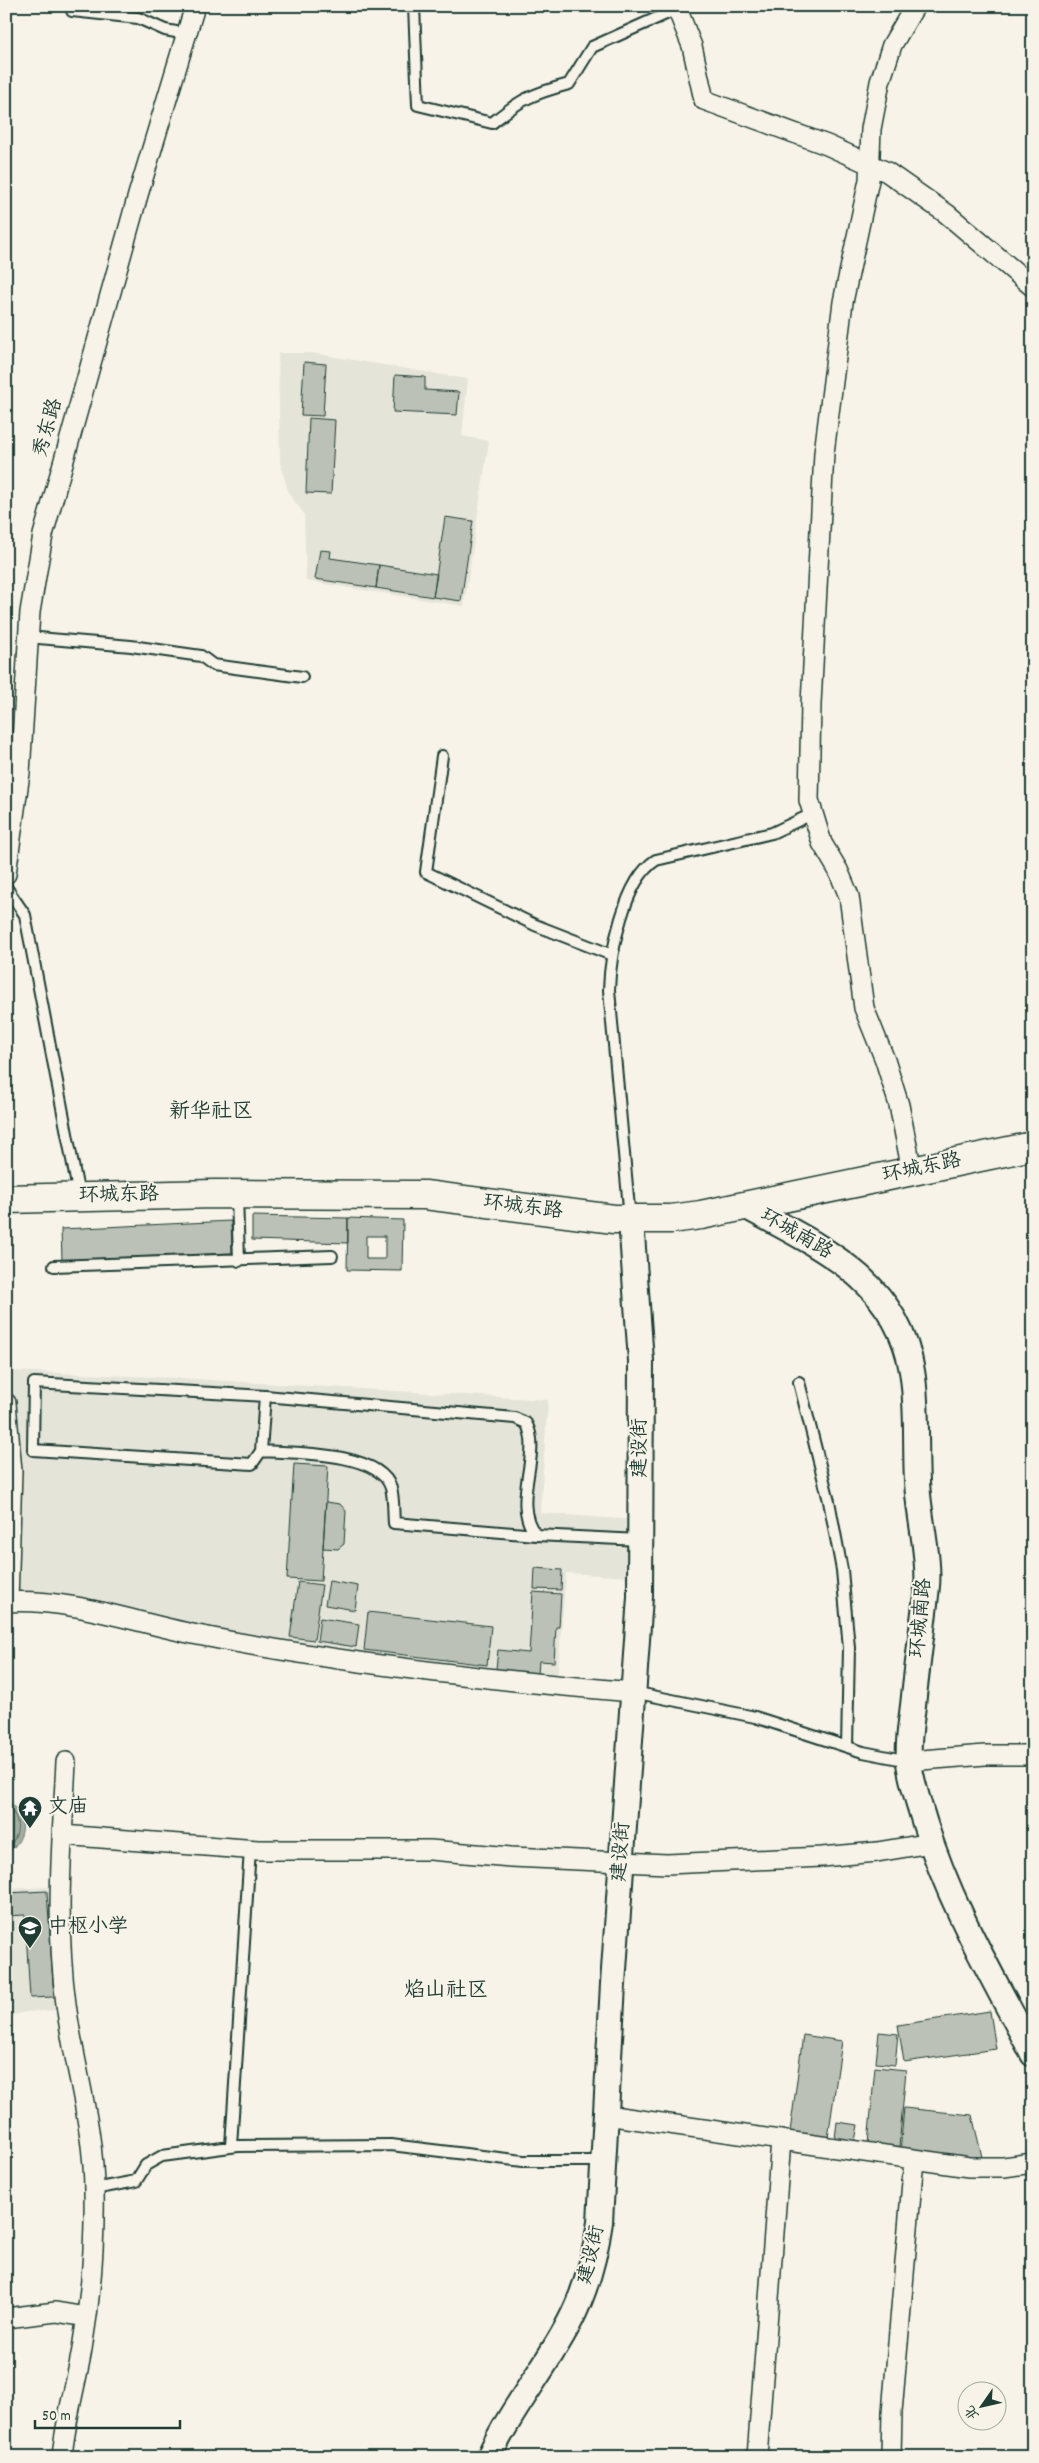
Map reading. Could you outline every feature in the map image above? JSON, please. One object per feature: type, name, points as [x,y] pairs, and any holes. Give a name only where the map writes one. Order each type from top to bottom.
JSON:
[{"type":"highway","name":"环城东路","points":[[6,1200],[237,1194],[425,1196],[630,1220],[671,1219],[745,1206],[1033,1146]]},
{"type":"street","name":"秀东路","points":[[6,874],[20,773],[27,637],[35,574],[43,535],[135,205],[195,6]]},
{"type":"street","points":[[912,1171],[899,1106],[885,1060],[869,1024],[860,993],[849,896],[838,870],[822,843],[809,800],[811,704],[824,453],[844,302],[869,180],[871,129],[880,82],[892,45],[915,6]]},
{"type":"street","points":[[676,7],[692,46],[704,100],[788,130],[888,172],[947,214],[1033,287]]},
{"type":"street","name":"环城南路","points":[[745,1206],[833,1255],[852,1270],[882,1300],[892,1314],[906,1344],[912,1372],[917,1486],[927,1581],[910,1726],[909,1760],[913,1785],[931,1843],[957,1908],[1033,2054]]},
{"type":"street","name":"建设街","points":[[489,2457],[506,2423],[568,2324],[580,2299],[596,2248],[604,2161],[621,1862],[640,1597],[641,1361],[630,1220]]},
{"type":"street","points":[[6,1403],[12,1471],[7,1602],[59,1604],[202,1636],[393,1667],[497,1681],[633,1692]]},
{"type":"street","points":[[909,1760],[985,1755],[1033,1755]]},
{"type":"street","points":[[62,2457],[86,2317],[93,2261],[94,2189],[90,2124],[66,2005],[58,1906],[66,1762]]},
{"type":"street","points":[[62,1834],[250,1849],[420,1850],[667,1864],[766,1861],[877,1852],[931,1843]]},
{"type":"street","points":[[606,2115],[988,2168],[1033,2162]]},
{"type":"street","points":[[757,2457],[780,2140]]},
{"type":"street","points":[[891,2457],[892,2412],[914,2159]]},
{"type":"street","points":[[6,2318],[56,2312],[86,2317]]},
{"type":"lane","points":[[414,6],[418,105],[492,123],[516,102],[538,92],[569,84],[592,47],[676,7]]},
{"type":"lane","points":[[72,11],[138,18],[165,30],[187,34]]},
{"type":"lane","points":[[27,637],[130,646],[201,656],[212,665],[302,677]]},
{"type":"lane","points":[[442,756],[426,872],[535,925],[612,955]]},
{"type":"lane","points":[[630,1220],[609,990],[612,955],[622,912],[648,865],[656,860],[772,833],[812,814]]},
{"type":"lane","points":[[6,886],[26,915],[79,1197]]},
{"type":"lane","points":[[237,1194],[240,1261]]},
{"type":"lane","points":[[54,1266],[240,1261],[332,1256]]},
{"type":"lane","points":[[799,1382],[829,1501],[842,1570],[849,1648],[847,1747]]},
{"type":"lane","points":[[266,1396],[261,1451],[252,1464],[32,1450],[34,1383],[266,1396],[520,1419],[526,1423],[531,1436],[525,1510],[528,1523],[536,1535]]},
{"type":"lane","points":[[261,1451],[328,1456],[366,1464],[382,1473],[391,1488],[394,1523],[536,1535],[640,1540]]},
{"type":"lane","points":[[633,1692],[755,1717],[863,1752],[909,1760]]},
{"type":"lane","points":[[231,2146],[250,1849]]},
{"type":"lane","points":[[94,2189],[136,2181],[146,2165],[162,2156],[231,2146],[391,2145],[523,2161],[604,2161]]},
{"type":"shaded area","points":[[278,353],[312,353],[468,379],[462,436],[489,441],[464,606],[306,581],[304,514],[289,494],[280,463]]},
{"type":"shaded area","points":[[12,1371],[178,1378],[548,1400],[540,1513],[633,1520],[632,1577],[566,1573],[557,1682],[243,1639],[12,1597],[17,1459]]},
{"type":"shaded area","name":"中枢小学","points":[[51,1887],[58,2010],[25,2012],[6,2017],[6,1889]]},
{"type":"water","points":[[6,1799],[18,1812],[22,1827],[18,1841],[6,1854]]},
{"type":"building","points":[[304,362],[326,364],[323,416],[301,415]]},
{"type":"building","points":[[395,375],[425,377],[425,390],[459,392],[457,415],[393,412]]},
{"type":"building","points":[[309,418],[335,420],[331,494],[306,493]]},
{"type":"building","points":[[445,517],[473,521],[461,601],[433,597]]},
{"type":"building","points":[[320,550],[331,551],[330,558],[379,565],[376,588],[315,579]]},
{"type":"building","points":[[379,565],[437,574],[433,597],[376,588]]},
{"type":"building","points":[[252,1216],[348,1218],[348,1243],[252,1240]]},
{"type":"building","points":[[348,1218],[403,1220],[402,1271],[347,1270]],"holes":[[[366,1236],[385,1236],[385,1259],[366,1259]]]},
{"type":"building","points":[[231,1221],[232,1253],[62,1260],[61,1229]]},
{"type":"building","points":[[294,1464],[328,1466],[321,1581],[287,1579]]},
{"type":"building","points":[[326,1502],[340,1504],[346,1511],[344,1544],[338,1549],[323,1548]]},
{"type":"building","points":[[535,1568],[562,1570],[561,1590],[534,1589]]},
{"type":"building","points":[[329,1581],[358,1586],[355,1610],[325,1605]]},
{"type":"building","points":[[298,1582],[322,1585],[314,1640],[290,1637]]},
{"type":"building","points":[[533,1592],[561,1594],[559,1627],[556,1627],[554,1662],[539,1661],[538,1674],[496,1669],[498,1650],[529,1653]]},
{"type":"building","points":[[368,1612],[491,1626],[487,1665],[364,1650]]},
{"type":"building","points":[[320,1618],[359,1624],[356,1647],[317,1641]]},
{"type":"building","points":[[47,1891],[54,1997],[30,1998],[25,1915],[6,1916],[6,1893]]},
{"type":"building","points":[[990,2011],[996,2049],[904,2062],[898,2025]]},
{"type":"building","points":[[879,2032],[898,2034],[895,2065],[876,2063]]},
{"type":"building","points":[[803,2035],[842,2041],[828,2138],[790,2132]]},
{"type":"building","points":[[875,2067],[906,2070],[899,2147],[868,2144]]},
{"type":"building","points":[[904,2108],[972,2115],[983,2161],[900,2153]]},
{"type":"building","points":[[837,2122],[858,2125],[855,2141],[835,2138]]},
{"type":"place","name":"文庙","points":[[30,1829]]},
{"type":"place","name":"中枢小学","points":[[30,1949]]},
{"type":"district","name":"新华社区","points":[[211,1113]]},
{"type":"district","name":"焰山社区","points":[[446,1992]]}]
